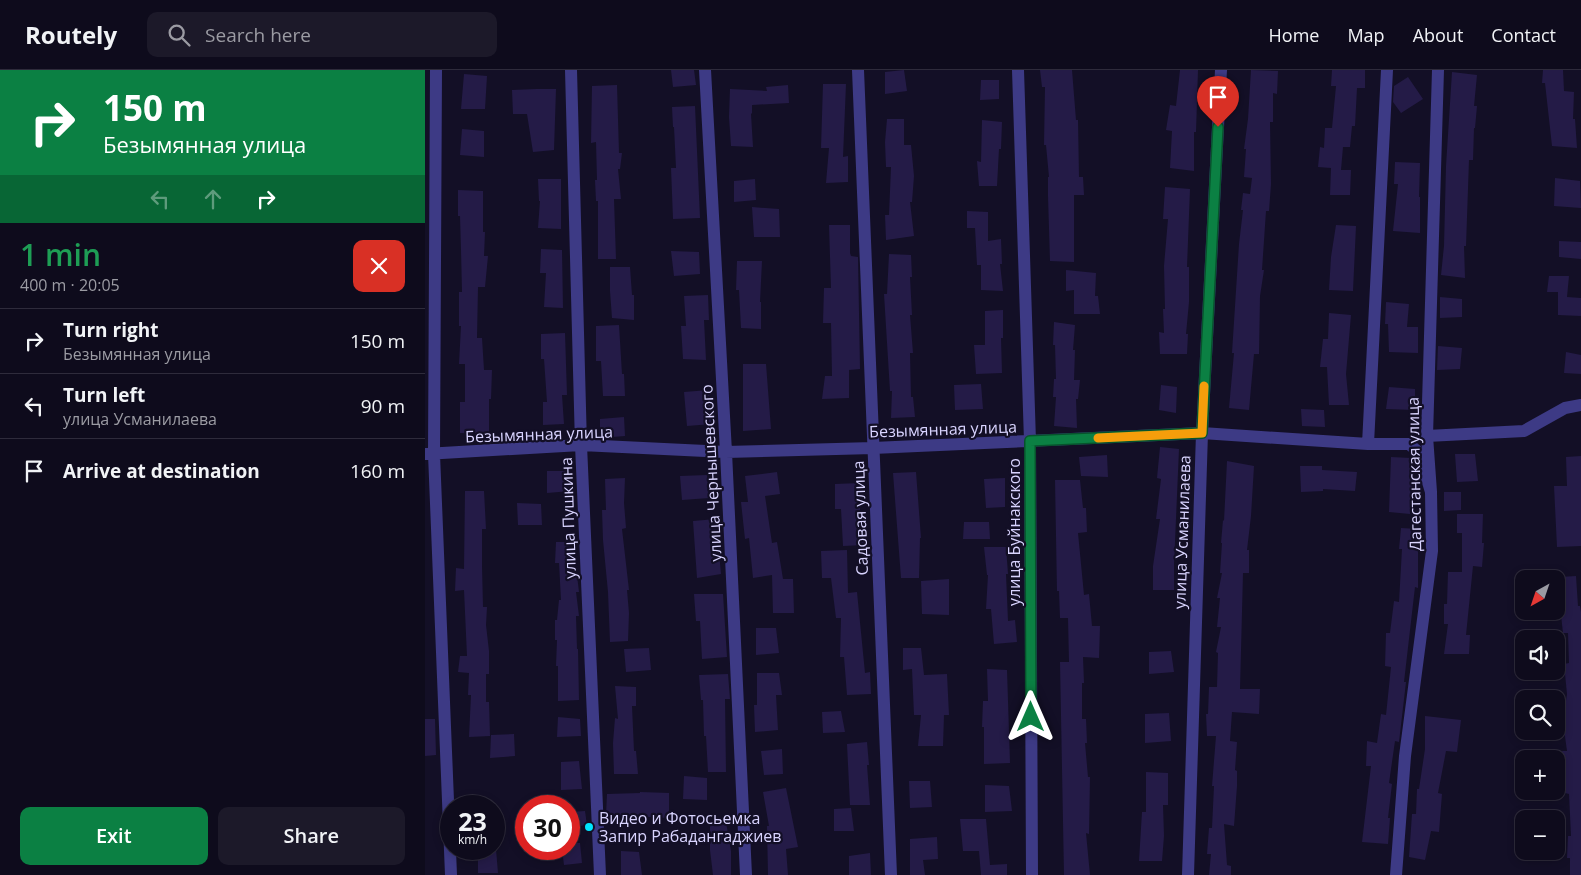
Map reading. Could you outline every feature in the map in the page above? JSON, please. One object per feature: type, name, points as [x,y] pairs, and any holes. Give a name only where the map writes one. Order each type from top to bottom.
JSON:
[{"type":"street","points":[[436,70],[429,454],[451,875]]},
{"type":"street","name":"улица Пушкина","points":[[571,70],[581,445],[600,875]]},
{"type":"street","name":"улица Чернышевского","points":[[705,70],[726,452],[746,875]]},
{"type":"street","name":"Садовая улица","points":[[858,70],[891,875]]},
{"type":"street","name":"улица Буйнакского","points":[[1017,70],[1030,441],[1032,875]]},
{"type":"street","name":"улица Усманилаева","points":[[1188,875],[1202,433],[1221,70]]},
{"type":"street","points":[[1368,444],[1387,70]]},
{"type":"street","name":"Дагестанская улица","points":[[1396,875],[1405,756],[1432,552],[1431,492],[1427,436],[1438,70]]},
{"type":"street","points":[[1427,436],[1524,432],[1565,408],[1581,405]]},
{"type":"street","name":"Безымянная улица","points":[[429,454],[581,445],[726,452],[873,448],[1202,433],[1368,444],[1409,444],[1416,450],[1419,456],[1431,492]]},
{"type":"building","points":[[671,70],[694,70],[696,85],[673,87]]},
{"type":"building","points":[[904,70],[907,91],[885,94],[885,72]]},
{"type":"building","points":[[1040,70],[1072,70],[1076,120],[1078,120],[1079,177],[1083,177],[1084,195],[1074,195],[1074,262],[1050,261],[1049,177],[1046,145],[1044,145],[1045,87],[1042,87]]},
{"type":"building","points":[[1180,70],[1198,70],[1196,132],[1194,132],[1194,171],[1170,168],[1172,131],[1166,130],[1170,105],[1176,106]]},
{"type":"building","points":[[1251,70],[1278,71],[1277,94],[1273,93],[1273,122],[1270,122],[1271,184],[1269,211],[1266,211],[1262,270],[1264,270],[1260,296],[1259,354],[1254,354],[1249,410],[1229,408],[1234,353],[1232,353],[1239,244],[1243,210],[1241,210],[1243,193],[1250,194],[1252,178],[1244,177],[1246,149],[1244,149]]},
{"type":"building","points":[[1332,70],[1365,70],[1365,88],[1357,88],[1355,126],[1352,126],[1350,147],[1343,147],[1341,170],[1351,170],[1350,195],[1330,195],[1331,168],[1318,167],[1320,147],[1324,148],[1325,128],[1332,128],[1336,86],[1331,86]]},
{"type":"building","points":[[1543,70],[1563,70],[1564,91],[1574,92],[1573,119],[1575,119],[1577,148],[1552,146],[1545,83],[1542,83]]},
{"type":"building","points":[[1452,72],[1477,75],[1474,106],[1477,106],[1473,160],[1469,160],[1466,246],[1464,246],[1465,278],[1441,275]]},
{"type":"building","points":[[464,74],[487,76],[485,109],[461,109]]},
{"type":"building","points":[[1408,77],[1423,99],[1401,113],[1393,102],[1394,86]]},
{"type":"building","points":[[981,80],[999,80],[999,99],[980,100]]},
{"type":"building","points":[[823,84],[846,84],[843,157],[848,156],[848,182],[826,183],[829,148],[821,148]]},
{"type":"building","points":[[617,85],[619,153],[622,153],[620,169],[618,169],[621,199],[614,199],[616,259],[598,259],[598,201],[596,201],[595,180],[597,180],[596,142],[591,143],[592,86]]},
{"type":"building","points":[[788,85],[789,103],[752,105],[753,147],[731,146],[730,89],[767,91],[766,87]]},
{"type":"building","points":[[556,89],[554,150],[533,152],[527,114],[513,114],[512,90]]},
{"type":"building","points":[[695,106],[700,218],[673,219],[671,168],[676,168],[672,107]]},
{"type":"building","points":[[887,119],[904,119],[904,145],[911,145],[914,176],[912,202],[910,202],[914,236],[886,240],[885,215],[889,215],[891,167],[886,167],[885,142]]},
{"type":"building","points":[[982,120],[1002,122],[997,186],[979,186],[977,161],[981,162]]},
{"type":"building","points":[[462,129],[484,131],[484,157],[460,155]]},
{"type":"building","points":[[1395,162],[1420,163],[1420,233],[1393,231],[1398,184],[1394,184]]},
{"type":"building","points":[[1555,178],[1580,181],[1581,208],[1554,206]]},
{"type":"building","points":[[538,179],[561,179],[561,229],[538,228],[540,201]]},
{"type":"building","points":[[755,179],[756,200],[734,202],[734,181]]},
{"type":"building","points":[[1165,187],[1190,189],[1187,267],[1189,267],[1189,302],[1186,334],[1188,334],[1187,354],[1160,354],[1159,332],[1164,333],[1164,266],[1168,219],[1163,219]]},
{"type":"building","points":[[458,190],[483,191],[484,256],[488,256],[485,287],[478,287],[477,338],[482,338],[484,370],[492,370],[491,399],[489,399],[489,433],[460,433],[460,402],[465,402],[465,364],[459,364],[461,326],[459,326],[459,292],[462,292]]},
{"type":"building","points":[[752,207],[779,209],[780,237],[754,237]]},
{"type":"building","points":[[967,211],[988,212],[988,241],[1001,239],[1002,264],[1000,264],[1003,291],[981,290],[981,265],[977,265],[975,228],[967,228]]},
{"type":"building","points":[[829,225],[850,225],[850,253],[851,256],[858,257],[860,369],[849,370],[849,398],[822,399],[825,376],[832,376],[831,323],[823,323],[824,288],[831,288]]},
{"type":"building","points":[[1336,225],[1356,226],[1353,291],[1329,290],[1331,257]]},
{"type":"building","points":[[1559,241],[1581,242],[1581,259],[1559,257]]},
{"type":"building","points":[[541,249],[562,250],[563,308],[544,307],[546,273],[540,273]]},
{"type":"building","points":[[671,251],[699,252],[700,274],[674,276]]},
{"type":"building","points":[[889,254],[911,255],[912,315],[910,315],[913,353],[910,353],[911,397],[913,397],[915,417],[891,418],[892,391],[890,391],[884,294],[887,294]]},
{"type":"building","points":[[737,261],[762,261],[761,329],[741,328],[739,290],[736,290]]},
{"type":"building","points":[[610,267],[630,267],[632,295],[634,295],[634,320],[612,318]]},
{"type":"building","points":[[1066,270],[1096,273],[1095,296],[1098,296],[1100,314],[1074,314],[1074,290],[1066,291]]},
{"type":"building","points":[[1549,276],[1569,276],[1567,297],[1581,298],[1581,316],[1558,315],[1558,292],[1547,292]]},
{"type":"building","points":[[708,295],[709,320],[704,320],[706,360],[683,359],[681,326],[686,326],[684,296]]},
{"type":"building","points":[[1440,297],[1462,299],[1462,317],[1440,318]]},
{"type":"building","points":[[1386,302],[1409,304],[1407,327],[1418,327],[1418,353],[1389,352],[1388,324],[1385,324]]},
{"type":"building","points":[[1003,310],[1003,338],[1001,338],[1002,373],[976,374],[974,345],[985,345],[985,311]]},
{"type":"building","points":[[1329,313],[1351,315],[1346,374],[1349,405],[1329,405],[1327,367],[1320,367],[1323,339],[1328,339]]},
{"type":"building","points":[[1054,322],[1075,325],[1073,350],[1075,350],[1074,380],[1080,380],[1078,399],[1076,399],[1077,428],[1054,426],[1056,397],[1053,397],[1054,379],[1056,379],[1055,345],[1053,345]]},
{"type":"building","points":[[619,325],[625,396],[603,396],[601,361],[596,361],[596,326]]},
{"type":"building","points":[[565,333],[567,395],[562,395],[564,424],[543,425],[543,402],[547,402],[544,359],[541,359],[541,334]]},
{"type":"building","points":[[1438,346],[1462,348],[1460,369],[1437,370]]},
{"type":"building","points":[[1566,352],[1581,355],[1581,374],[1564,373]]},
{"type":"building","points":[[743,364],[766,364],[771,429],[743,431]]},
{"type":"building","points":[[981,384],[983,409],[955,410],[954,385]]},
{"type":"building","points":[[1161,385],[1177,387],[1176,413],[1159,410]]},
{"type":"building","points":[[1389,387],[1415,389],[1415,410],[1386,409]]},
{"type":"building","points":[[709,390],[712,424],[687,426],[684,392]]},
{"type":"building","points":[[1301,409],[1324,410],[1325,427],[1302,426]]},
{"type":"building","points":[[624,417],[625,436],[600,438],[600,419]]},
{"type":"building","points":[[1160,447],[1179,449],[1174,590],[1153,590],[1153,566],[1160,519],[1156,519],[1161,479],[1157,478]]},
{"type":"building","points":[[1455,454],[1475,454],[1478,481],[1457,482]]},
{"type":"building","points":[[1107,455],[1108,477],[1081,476],[1079,457]]},
{"type":"building","points":[[1581,456],[1581,546],[1557,547],[1554,486],[1567,486],[1566,457]]},
{"type":"building","points":[[1391,457],[1411,458],[1414,465],[1410,514],[1389,512]]},
{"type":"building","points":[[1227,461],[1254,466],[1247,550],[1249,550],[1249,573],[1243,573],[1240,689],[1260,689],[1259,714],[1232,712],[1230,741],[1237,742],[1235,770],[1237,771],[1237,786],[1234,826],[1224,824],[1227,865],[1231,866],[1231,875],[1209,875],[1211,854],[1207,854],[1209,828],[1212,828],[1214,786],[1212,786],[1216,736],[1207,736],[1206,714],[1208,714],[1209,687],[1217,687],[1218,653],[1216,652],[1221,627],[1217,627],[1220,598],[1217,598],[1222,573],[1220,573],[1221,543]]},
{"type":"building","points":[[1300,466],[1322,466],[1322,470],[1357,472],[1355,491],[1323,489],[1323,491],[1301,492]]},
{"type":"building","points":[[547,471],[571,471],[571,491],[547,493]]},
{"type":"building","points":[[777,472],[780,494],[765,496],[772,543],[777,542],[783,579],[793,579],[794,613],[773,613],[772,575],[753,578],[749,538],[745,539],[741,502],[748,502],[745,476]]},
{"type":"building","points":[[916,472],[921,538],[919,578],[901,578],[893,473]]},
{"type":"building","points":[[707,475],[709,498],[682,500],[680,476]]},
{"type":"building","points":[[625,478],[626,528],[622,529],[629,590],[627,590],[629,613],[628,641],[610,642],[602,510],[606,510],[605,479]]},
{"type":"building","points":[[1005,478],[1005,507],[986,508],[984,479]]},
{"type":"building","points":[[1055,480],[1080,480],[1083,508],[1086,508],[1087,532],[1078,533],[1084,595],[1089,594],[1092,626],[1100,626],[1099,658],[1083,657],[1082,719],[1086,719],[1087,743],[1085,743],[1088,777],[1090,777],[1089,834],[1086,833],[1090,875],[1064,875],[1060,662],[1069,662],[1068,618],[1060,618],[1059,591],[1057,591]]},
{"type":"building","points":[[860,483],[860,525],[863,525],[864,545],[843,546],[841,509],[835,509],[835,484]]},
{"type":"building","points":[[465,491],[484,491],[486,529],[482,529],[483,607],[487,607],[486,625],[489,674],[486,674],[486,702],[489,702],[490,736],[469,737],[471,695],[468,695],[469,673],[458,672],[460,656],[467,656],[464,590],[455,591],[456,568],[464,569]]},
{"type":"building","points":[[1444,492],[1461,492],[1461,510],[1444,511]]},
{"type":"building","points":[[517,503],[541,504],[542,525],[518,525]]},
{"type":"building","points":[[1457,514],[1483,514],[1482,543],[1484,543],[1482,567],[1473,566],[1466,635],[1470,635],[1469,654],[1444,654],[1448,624],[1444,624],[1444,604],[1447,604],[1448,572],[1462,572],[1462,533],[1457,533]]},
{"type":"building","points":[[716,519],[721,574],[697,578],[693,521]]},
{"type":"building","points":[[964,522],[989,522],[990,539],[963,539]]},
{"type":"building","points":[[1401,528],[1418,529],[1418,588],[1415,587],[1399,742],[1395,741],[1389,783],[1392,784],[1388,818],[1390,818],[1388,844],[1362,842],[1371,766],[1366,766],[1367,741],[1377,743],[1381,714],[1386,715],[1391,667],[1385,666],[1386,633],[1390,633],[1394,601],[1399,602],[1402,549],[1399,549]]},
{"type":"building","points":[[556,542],[574,542],[575,575],[577,575],[579,592],[576,592],[579,616],[576,616],[579,700],[558,701],[555,620],[557,620],[559,600],[561,600],[559,563],[555,563]]},
{"type":"building","points":[[984,547],[1006,547],[1008,621],[1015,620],[1017,642],[994,644],[991,609],[986,609],[988,575]]},
{"type":"building","points":[[847,550],[848,593],[857,592],[865,673],[870,672],[871,694],[847,695],[844,657],[840,657],[841,618],[836,618],[831,578],[822,578],[821,551]]},
{"type":"building","points":[[1576,576],[1578,606],[1580,606],[1581,612],[1581,875],[1570,875],[1570,858],[1567,858],[1568,836],[1571,836],[1569,794],[1565,793],[1565,751],[1567,751],[1565,708],[1567,694],[1565,664],[1569,663],[1568,633],[1563,630],[1562,620],[1565,620],[1565,577]]},
{"type":"building","points":[[949,579],[949,615],[922,614],[921,581]]},
{"type":"building","points":[[694,594],[723,594],[727,657],[702,659],[700,621],[696,621]]},
{"type":"building","points":[[756,628],[776,628],[779,653],[756,655]]},
{"type":"building","points":[[649,648],[651,670],[626,672],[624,649]]},
{"type":"building","points":[[903,648],[921,648],[924,675],[947,674],[949,715],[944,715],[943,746],[918,746],[921,715],[914,715],[912,669],[903,670]]},
{"type":"building","points":[[1171,651],[1174,672],[1149,674],[1149,652]]},
{"type":"building","points":[[987,669],[1007,670],[1010,763],[984,764],[984,727],[982,727],[983,701],[988,701]]},
{"type":"building","points":[[757,673],[779,673],[782,695],[776,695],[778,730],[755,732],[754,705],[757,705]]},
{"type":"building","points":[[728,674],[730,699],[725,699],[726,772],[708,772],[703,700],[701,700],[699,675]]},
{"type":"building","points":[[615,686],[636,687],[636,706],[632,706],[634,751],[636,751],[638,774],[614,774],[613,743],[615,718],[618,719]]},
{"type":"building","points":[[841,711],[845,732],[823,733],[822,712]]},
{"type":"building","points":[[1169,713],[1171,741],[1145,743],[1145,714]]},
{"type":"building","points":[[1425,716],[1461,720],[1457,752],[1446,751],[1438,793],[1442,794],[1439,832],[1431,831],[1425,860],[1409,857],[1412,814],[1416,814],[1417,789],[1419,789],[1425,749]]},
{"type":"building","points":[[558,717],[580,719],[581,736],[557,737]]},
{"type":"building","points":[[425,719],[435,719],[436,755],[425,756]]},
{"type":"building","points":[[514,734],[515,756],[490,758],[491,735]]},
{"type":"building","points":[[867,742],[870,805],[850,805],[847,744]]},
{"type":"building","points":[[782,749],[783,774],[764,775],[761,751]]},
{"type":"building","points":[[579,761],[582,789],[561,790],[561,762]]},
{"type":"building","points":[[1146,772],[1168,773],[1168,805],[1163,805],[1164,836],[1162,861],[1139,861],[1142,812],[1146,812]]},
{"type":"building","points":[[684,776],[707,778],[707,800],[683,799]]},
{"type":"building","points":[[909,781],[930,781],[932,807],[910,808]]},
{"type":"building","points":[[985,785],[1009,786],[1012,811],[985,812]]},
{"type":"building","points":[[786,788],[798,847],[786,849],[788,875],[768,875],[767,826],[769,826],[763,792]]},
{"type":"building","points":[[669,793],[669,818],[606,815],[607,794]]},
{"type":"building","points":[[851,808],[854,831],[834,831],[834,809]]},
{"type":"building","points":[[580,811],[585,811],[587,825],[580,826]]},
{"type":"building","points":[[960,819],[986,819],[990,865],[1007,864],[1007,875],[981,875],[979,851],[963,851]]},
{"type":"building","points":[[726,822],[731,851],[731,875],[713,875],[710,850],[710,824]]},
{"type":"building","points":[[937,837],[938,859],[923,860],[925,875],[910,875],[910,839]]},
{"type":"building","points":[[580,843],[582,863],[564,865],[563,860],[580,860]]},
{"type":"building","points":[[621,851],[639,852],[642,875],[621,875]]},
{"type":"building","points":[[870,853],[871,875],[849,875],[849,856]]},
{"type":"building","points":[[478,860],[497,860],[498,873],[478,873]]},
{"type":"slow traffic","points":[[1098,438],[1202,433],[1204,386]]},
{"type":"place","name":"Видео и Фотосьемка Запир Рабадангаджиев","points":[[589,827]]},
{"type":"route","points":[[1031,717],[1030,441],[1202,433],[1218,127]]}]
